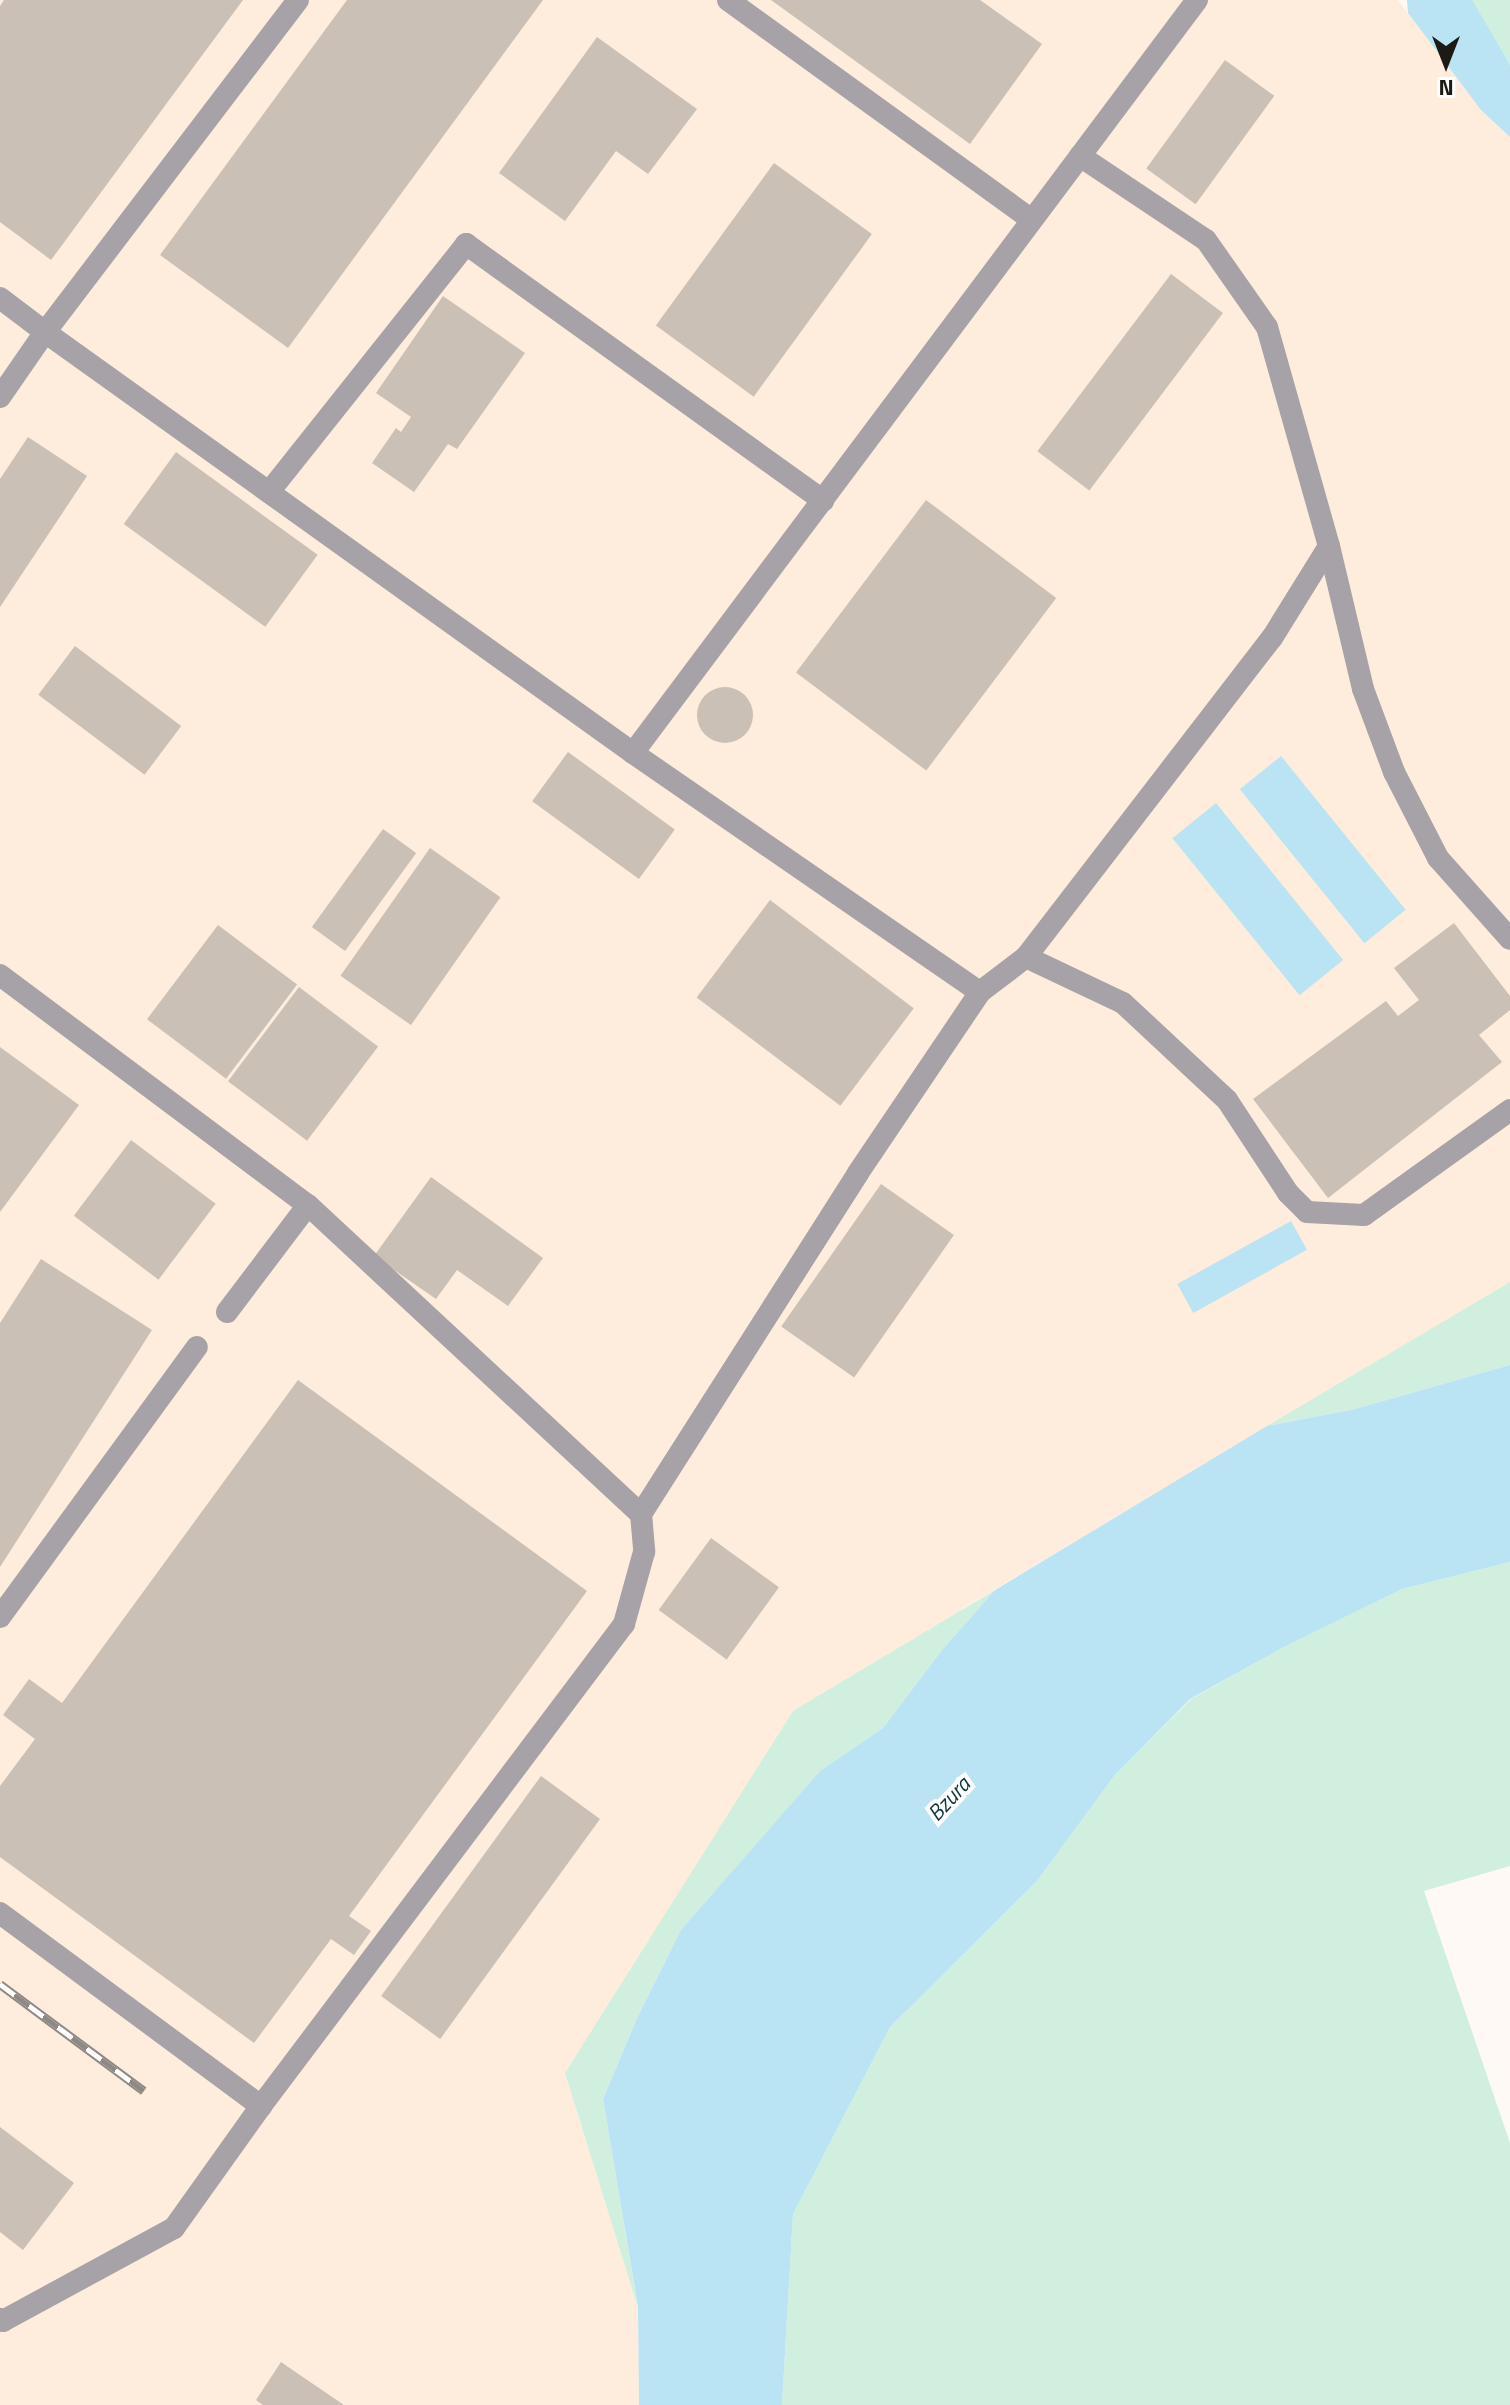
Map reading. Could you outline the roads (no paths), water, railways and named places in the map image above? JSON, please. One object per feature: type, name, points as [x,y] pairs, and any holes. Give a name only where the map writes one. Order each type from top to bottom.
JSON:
[{"type":"lane","points":[[0,397],[45,332],[298,0]]},
{"type":"lane","points":[[728,0],[1032,220]]},
{"type":"lane","points":[[633,753],[1197,0]]},
{"type":"lane","points":[[1080,156],[1206,240],[1267,327],[1329,546],[1363,689],[1394,772],[1438,858],[1510,939]]},
{"type":"lane","points":[[269,492],[466,244],[823,501]]},
{"type":"lane","points":[[0,298],[633,753],[980,992]]},
{"type":"lane","points":[[1,2326],[174,2228],[261,2106],[624,1624],[644,1552],[641,1514],[858,1173],[980,992],[1026,957],[1272,638],[1329,546]]},
{"type":"lane","points":[[1026,957],[1123,1003],[1227,1100],[1288,1193],[1307,1212],[1364,1215],[1510,1110]]},
{"type":"lane","points":[[0,975],[308,1205],[641,1514]]},
{"type":"lane","points":[[227,1312],[308,1205]]},
{"type":"lane","points":[[0,1617],[197,1347]]},
{"type":"lane","points":[[0,1913],[261,2106]]},
{"type":"water","points":[[1407,0],[1472,0],[1510,65],[1510,137],[1481,110],[1408,13]]},
{"type":"water","points":[[1281,756],[1406,910],[1364,943],[1240,789]]},
{"type":"water","points":[[1216,803],[1343,960],[1300,995],[1172,838]]},
{"type":"water","points":[[1291,1221],[1307,1250],[1193,1313],[1177,1284]]},
{"type":"water","name":"Bzura","points":[[1510,1365],[1510,1562],[1402,1589],[1284,1647],[1190,1699],[1114,1776],[1037,1881],[890,2027],[793,2214],[782,2405],[639,2405],[638,2307],[603,2099],[638,2016],[681,1930],[820,1771],[883,1728],[942,1650],[995,1590],[1267,1426],[1355,1409]]},
{"type":"railway","points":[[0,1984],[144,2091]]}]
